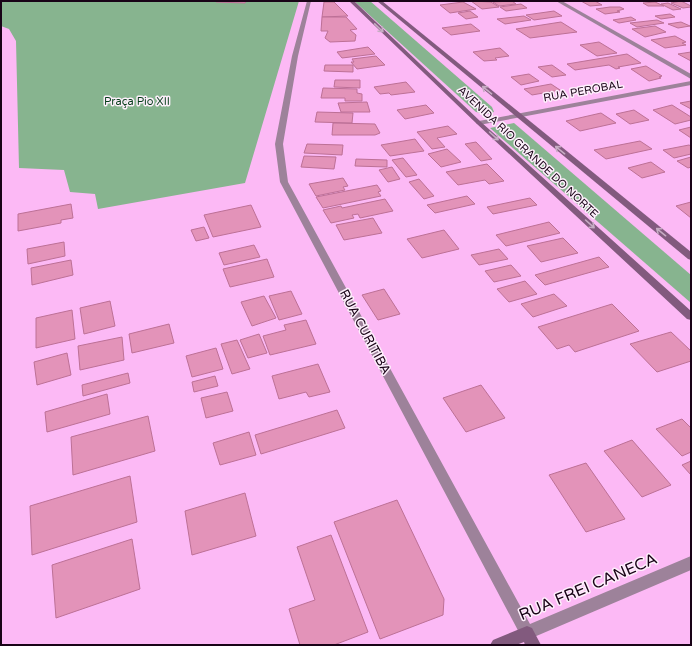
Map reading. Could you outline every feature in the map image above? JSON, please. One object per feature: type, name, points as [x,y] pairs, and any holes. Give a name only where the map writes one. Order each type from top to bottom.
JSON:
[{"type":"main road","name":"AVENIDA RIO GRANDE DO NORTE","points":[[351,1],[479,123],[691,317]]},
{"type":"main road","name":"AVENIDA RIO GRANDE DO NORTE","points":[[379,1],[691,257]]},
{"type":"main road","name":"RUA FREI CANECA","points":[[498,645],[530,639]]},
{"type":"street","name":"RUA CURITIBA","points":[[309,1],[295,56],[279,144],[284,182],[530,639]]},
{"type":"street","points":[[558,1],[691,78]]},
{"type":"street","name":"RUA PEROBAL","points":[[479,123],[691,83]]},
{"type":"street","name":"RUA FREI CANECA","points":[[530,639],[691,563]]},
{"type":"green space","name":"Praça Pio XII","points":[[1,1],[299,1],[245,183],[98,209],[95,194],[70,192],[64,170],[19,168],[16,41],[9,29],[1,26]]},
{"type":"green space","points":[[354,1],[370,1],[492,107],[494,112],[487,114],[476,112]]},
{"type":"green space","points":[[514,123],[691,275],[691,303],[490,128]]},
{"type":"building","points":[[246,1],[245,3],[216,2]]},
{"type":"building","points":[[471,1],[491,2],[499,7],[482,9]]},
{"type":"building","points":[[512,1],[516,4],[499,6],[493,2]]},
{"type":"building","points":[[581,1],[595,1],[602,5],[590,6]]},
{"type":"building","points":[[681,1],[691,7],[683,8],[671,3]]},
{"type":"building","points":[[324,2],[334,2],[348,16],[322,17]]},
{"type":"building","points":[[463,2],[476,9],[450,13],[440,5]]},
{"type":"building","points":[[655,2],[664,6],[648,6],[643,3]]},
{"type":"building","points":[[668,3],[681,9],[673,10],[661,4]]},
{"type":"building","points":[[521,4],[527,8],[506,11],[500,7]]},
{"type":"building","points":[[620,7],[624,9],[617,11],[620,12],[605,14],[596,9]]},
{"type":"building","points":[[470,11],[478,17],[466,19],[458,13]]},
{"type":"building","points":[[554,11],[562,16],[534,20],[526,15]]},
{"type":"building","points":[[670,14],[675,17],[661,19],[655,16]]},
{"type":"building","points":[[524,16],[531,20],[505,24],[497,19]]},
{"type":"building","points":[[322,17],[346,17],[357,29],[350,30],[356,35],[355,41],[330,42],[325,38],[328,31],[321,31]]},
{"type":"building","points":[[631,17],[636,20],[619,23],[613,20]]},
{"type":"building","points":[[657,20],[664,23],[637,27],[630,23]]},
{"type":"building","points":[[561,22],[577,32],[530,38],[516,29]]},
{"type":"building","points":[[681,22],[690,26],[678,28],[668,24]]},
{"type":"building","points":[[471,24],[480,31],[451,35],[442,28]]},
{"type":"building","points":[[655,26],[666,32],[645,37],[632,29]]},
{"type":"building","points":[[675,36],[686,42],[682,43],[686,45],[665,48],[651,40]]},
{"type":"building","points":[[599,42],[617,53],[597,56],[580,45]]},
{"type":"building","points":[[368,47],[375,54],[342,58],[337,52]]},
{"type":"building","points":[[500,48],[509,56],[495,58],[497,60],[484,61],[473,52]]},
{"type":"building","points":[[691,52],[691,61],[678,54]]},
{"type":"building","points":[[627,54],[641,63],[618,67],[620,68],[616,69],[609,65],[575,70],[567,64]]},
{"type":"building","points":[[376,56],[385,65],[357,69],[351,62],[354,62],[352,59]]},
{"type":"building","points":[[325,65],[353,65],[353,72],[324,71]]},
{"type":"building","points":[[552,65],[566,75],[552,77],[538,67]]},
{"type":"building","points":[[646,66],[662,76],[659,77],[661,78],[649,81],[631,69]]},
{"type":"building","points":[[529,74],[539,81],[521,85],[511,77]]},
{"type":"building","points":[[335,80],[360,80],[360,88],[334,87]]},
{"type":"building","points":[[406,82],[415,92],[391,95],[389,93],[380,94],[374,87]]},
{"type":"building","points":[[551,84],[560,90],[532,95],[524,89]]},
{"type":"building","points":[[323,88],[357,89],[357,93],[362,94],[362,101],[345,101],[345,98],[321,98]]},
{"type":"building","points":[[691,101],[691,109],[680,103]]},
{"type":"building","points":[[367,102],[370,112],[341,112],[338,103]]},
{"type":"building","points":[[426,105],[434,113],[405,119],[397,110]]},
{"type":"building","points":[[672,105],[691,117],[691,120],[675,124],[653,110]]},
{"type":"building","points":[[634,110],[649,120],[630,124],[616,114]]},
{"type":"building","points":[[317,112],[353,113],[352,123],[315,122]]},
{"type":"building","points":[[601,113],[616,123],[580,131],[566,121]]},
{"type":"building","points":[[333,123],[375,124],[380,133],[375,135],[332,135]]},
{"type":"building","points":[[448,126],[457,134],[437,138],[445,147],[432,149],[417,132]]},
{"type":"building","points":[[691,127],[691,138],[679,130]]},
{"type":"building","points":[[415,139],[424,151],[390,156],[381,145]]},
{"type":"building","points":[[640,141],[652,149],[606,159],[594,150]]},
{"type":"building","points":[[476,142],[492,159],[481,161],[465,144]]},
{"type":"building","points":[[307,144],[343,145],[342,155],[304,153]]},
{"type":"building","points":[[689,145],[691,146],[691,154],[674,158],[663,150]]},
{"type":"building","points":[[447,149],[461,162],[441,167],[428,154]]},
{"type":"building","points":[[304,156],[336,157],[334,169],[301,167]]},
{"type":"building","points":[[691,157],[691,167],[688,168],[677,161]]},
{"type":"building","points":[[403,158],[417,175],[406,177],[392,160]]},
{"type":"building","points":[[356,159],[387,160],[387,167],[355,166]]},
{"type":"building","points":[[651,162],[665,172],[642,178],[628,168]]},
{"type":"building","points":[[487,164],[504,181],[489,184],[485,180],[458,185],[446,172]]},
{"type":"building","points":[[392,167],[400,179],[388,182],[379,170]]},
{"type":"building","points":[[343,178],[348,186],[343,187],[345,190],[316,196],[309,184]]},
{"type":"building","points":[[419,179],[434,196],[424,199],[409,182]]},
{"type":"building","points":[[377,185],[381,191],[378,192],[381,196],[323,208],[316,197]]},
{"type":"building","points":[[467,196],[475,204],[435,213],[427,205]]},
{"type":"building","points":[[530,198],[537,205],[493,214],[487,207]]},
{"type":"building","points":[[385,199],[393,211],[360,218],[358,214],[352,215],[354,218],[331,223],[323,210],[341,206],[342,208]]},
{"type":"building","points":[[691,202],[691,218],[676,206]]},
{"type":"building","points":[[71,204],[73,218],[61,220],[61,223],[18,231],[18,214]]},
{"type":"building","points":[[251,205],[261,227],[213,237],[204,215]]},
{"type":"building","points":[[373,218],[382,233],[344,240],[336,225]]},
{"type":"building","points":[[549,222],[560,233],[506,246],[496,235]]},
{"type":"building","points":[[204,227],[209,238],[196,241],[191,230]]},
{"type":"building","points":[[444,230],[459,249],[422,258],[407,239]]},
{"type":"building","points":[[563,238],[578,253],[541,262],[527,246]]},
{"type":"building","points":[[64,242],[65,256],[28,264],[27,249]]},
{"type":"building","points":[[254,245],[260,257],[224,265],[219,253]]},
{"type":"building","points":[[499,249],[508,259],[479,265],[471,255]]},
{"type":"building","points":[[599,257],[609,267],[545,285],[535,275]]},
{"type":"building","points":[[267,259],[274,277],[230,287],[223,269]]},
{"type":"building","points":[[71,260],[73,275],[32,285],[31,268]]},
{"type":"building","points":[[511,265],[521,276],[494,282],[485,271]]},
{"type":"building","points":[[525,281],[537,294],[509,302],[497,289]]},
{"type":"building","points":[[384,289],[400,314],[378,320],[362,295]]},
{"type":"building","points":[[291,291],[302,314],[279,320],[269,296]]},
{"type":"building","points":[[554,294],[567,306],[533,317],[521,304]]},
{"type":"building","points":[[264,296],[276,318],[252,326],[241,302]]},
{"type":"building","points":[[110,301],[115,326],[84,334],[80,308]]},
{"type":"building","points":[[612,304],[639,331],[575,352],[569,345],[557,349],[538,327]]},
{"type":"building","points":[[72,310],[75,339],[36,348],[36,318]]},
{"type":"building","points":[[306,320],[316,344],[270,355],[263,336],[286,330],[284,325]]},
{"type":"building","points":[[169,324],[174,343],[132,353],[129,334]]},
{"type":"building","points":[[671,332],[691,351],[691,361],[657,372],[630,344]]},
{"type":"building","points":[[259,334],[267,353],[248,358],[240,340]]},
{"type":"building","points":[[122,337],[124,360],[80,370],[78,346]]},
{"type":"building","points":[[237,340],[250,369],[232,374],[221,344]]},
{"type":"building","points":[[216,348],[223,369],[192,377],[186,356]]},
{"type":"building","points":[[67,353],[71,375],[37,385],[34,362]]},
{"type":"building","points":[[318,364],[330,392],[309,397],[306,392],[279,399],[272,376]]},
{"type":"building","points":[[128,373],[130,383],[83,396],[82,385]]},
{"type":"building","points":[[215,376],[218,386],[194,392],[192,382]]},
{"type":"building","points":[[481,385],[505,418],[466,432],[443,398]]},
{"type":"building","points":[[227,392],[233,411],[206,418],[201,398]]},
{"type":"building","points":[[107,394],[110,414],[47,432],[45,412]]},
{"type":"building","points":[[337,410],[345,428],[261,454],[255,435]]},
{"type":"building","points":[[148,416],[155,451],[73,475],[71,437]]},
{"type":"building","points":[[682,419],[691,428],[691,452],[682,456],[656,429]]},
{"type":"building","points":[[249,432],[256,455],[220,465],[213,443]]},
{"type":"building","points":[[632,440],[671,485],[642,497],[604,451]]},
{"type":"building","points":[[691,461],[691,475],[682,465]]},
{"type":"building","points":[[586,463],[625,519],[586,532],[549,475]]},
{"type":"building","points":[[130,476],[137,522],[32,555],[30,506]]},
{"type":"building","points":[[245,493],[256,536],[192,555],[185,511]]},
{"type":"building","points":[[397,500],[444,599],[443,615],[380,639],[334,522]]},
{"type":"building","points":[[331,535],[368,632],[334,645],[300,645],[289,609],[315,600],[297,547]]},
{"type":"building","points":[[132,539],[140,589],[56,618],[52,565]]}]
